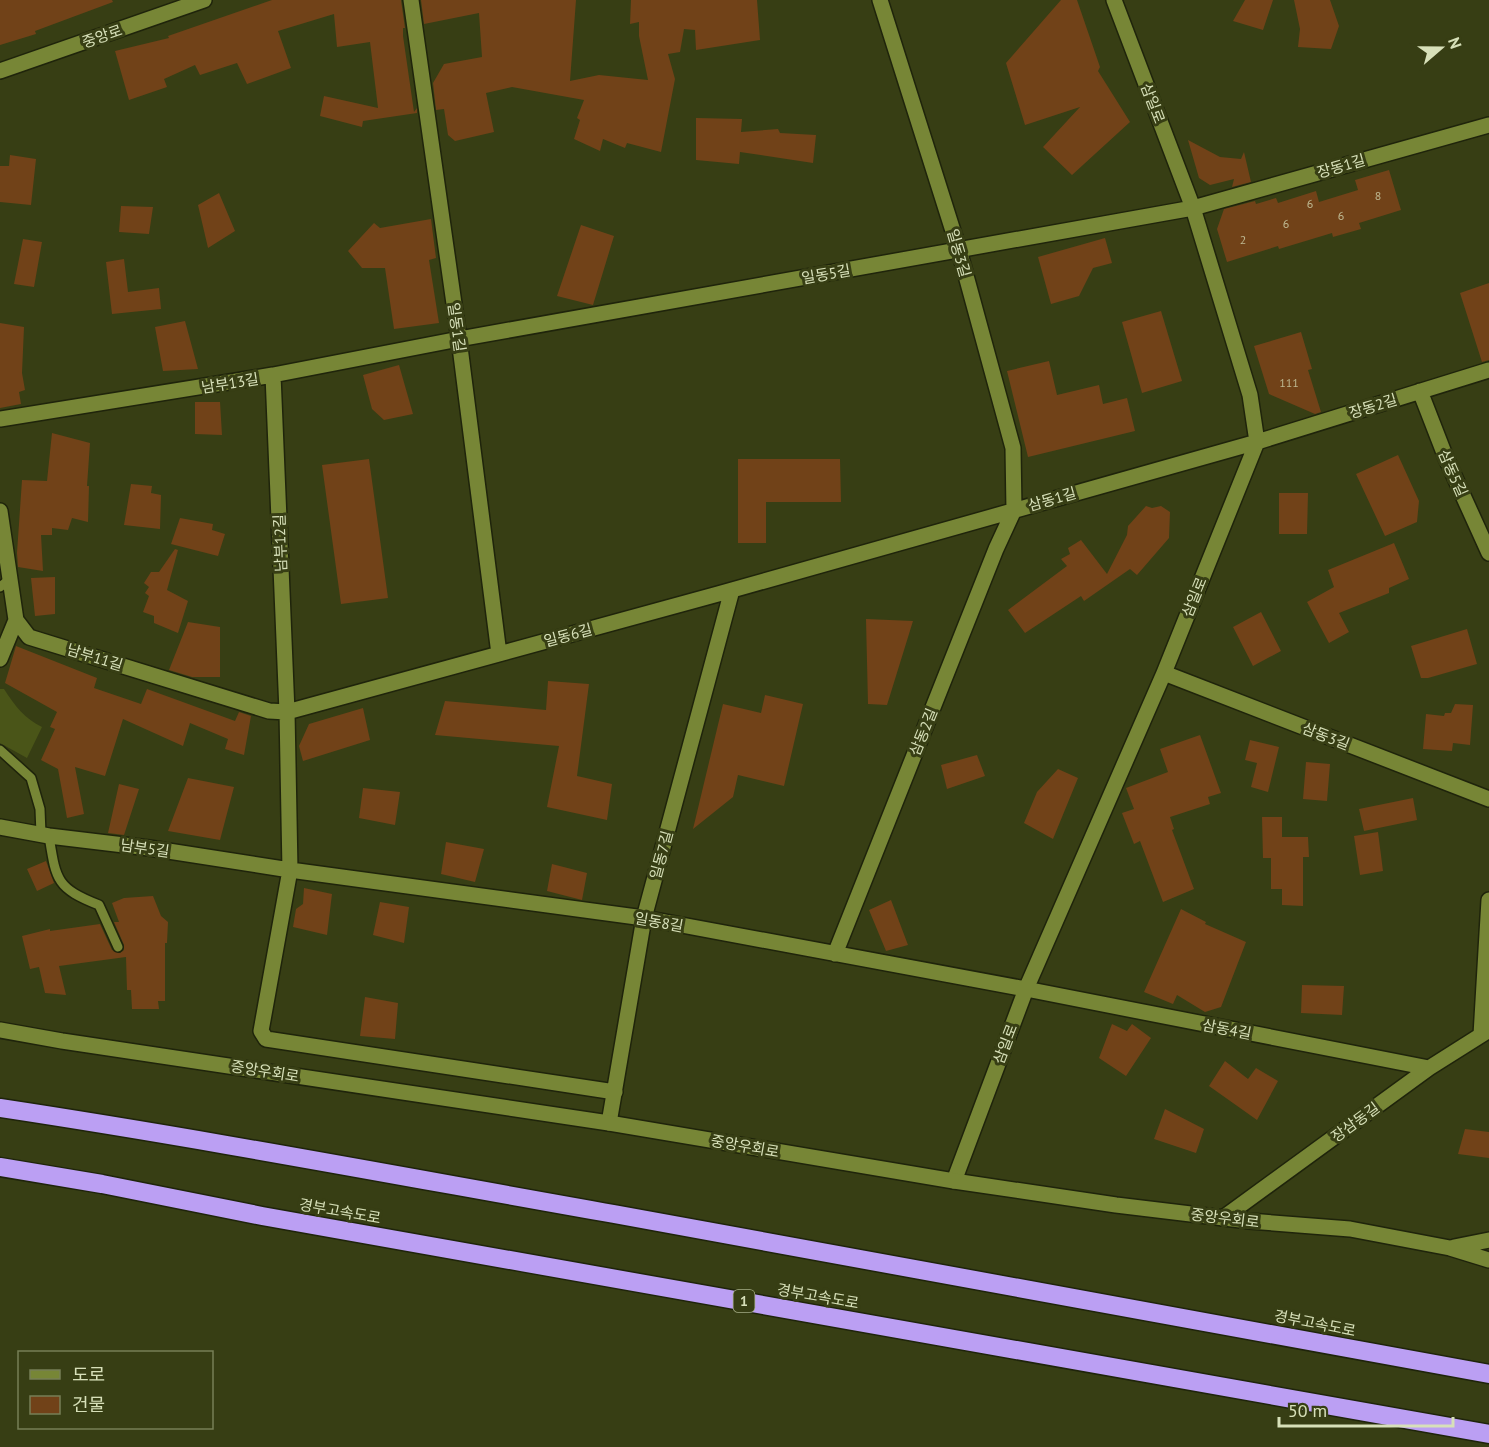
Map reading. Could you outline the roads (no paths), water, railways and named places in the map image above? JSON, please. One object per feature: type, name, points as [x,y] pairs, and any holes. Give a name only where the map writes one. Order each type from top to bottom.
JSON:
[{"type":"highway","name":"경부고속도로","points":[[0,1108],[130,1128],[1224,1323],[1489,1374]]},
{"type":"highway","name":"경부고속도로","points":[[0,1167],[102,1184],[285,1220],[1489,1434]]},
{"type":"street","name":"중앙로","points":[[0,70],[204,0]]},
{"type":"street","name":"일동1길","points":[[411,0],[459,339],[499,654]]},
{"type":"street","name":"일동3길","points":[[880,0],[959,250],[1013,448],[1014,510]]},
{"type":"street","name":"삼일로","points":[[954,1181],[1026,989],[1164,673],[1257,442],[1250,395],[1192,208],[1114,0]]},
{"type":"street","name":"장동1길","points":[[1192,208],[1489,125]]},
{"type":"street","name":"일동5길","points":[[459,339],[1192,208]]},
{"type":"street","name":"남부13길","points":[[0,419],[273,375],[459,339]]},
{"type":"street","name":"장동2길","points":[[1257,442],[1489,370]]},
{"type":"street","name":"남부12길","points":[[273,375],[287,711],[290,870],[261,1031],[266,1040],[615,1092]]},
{"type":"street","name":"삼동5길","points":[[1420,392],[1446,458],[1489,553]]},
{"type":"street","name":"삼동1길","points":[[848,557],[1257,442]]},
{"type":"street","name":"삼동2길","points":[[835,954],[996,549],[1014,510]]},
{"type":"street","points":[[0,511],[5,583],[16,620],[0,659]]},
{"type":"street","name":"일동6길","points":[[287,711],[848,557]]},
{"type":"street","name":"일동7길","points":[[609,1123],[644,918],[732,590]]},
{"type":"street","name":"남부11길","points":[[16,620],[29,637],[269,711],[287,711]]},
{"type":"street","name":"삼동3길","points":[[1164,673],[1489,800]]},
{"type":"street","name":"남부5길","points":[[0,827],[290,870]]},
{"type":"street","name":"일동8길","points":[[290,870],[644,918],[1026,989]]},
{"type":"street","points":[[1485,1032],[1489,900]]},
{"type":"street","name":"삼동4길","points":[[1026,989],[1429,1068]]},
{"type":"street","name":"중앙우회로","points":[[0,1029],[62,1041],[609,1123],[954,1181],[1223,1218],[1350,1229],[1450,1248],[1489,1260]]},
{"type":"street","name":"장삼동길","points":[[1223,1218],[1429,1068],[1485,1032]]},
{"type":"street","points":[[1450,1248],[1489,1240]]},
{"type":"lane","points":[[0,750],[31,778],[45,835],[61,883],[77,896],[99,905],[118,947]]}]
